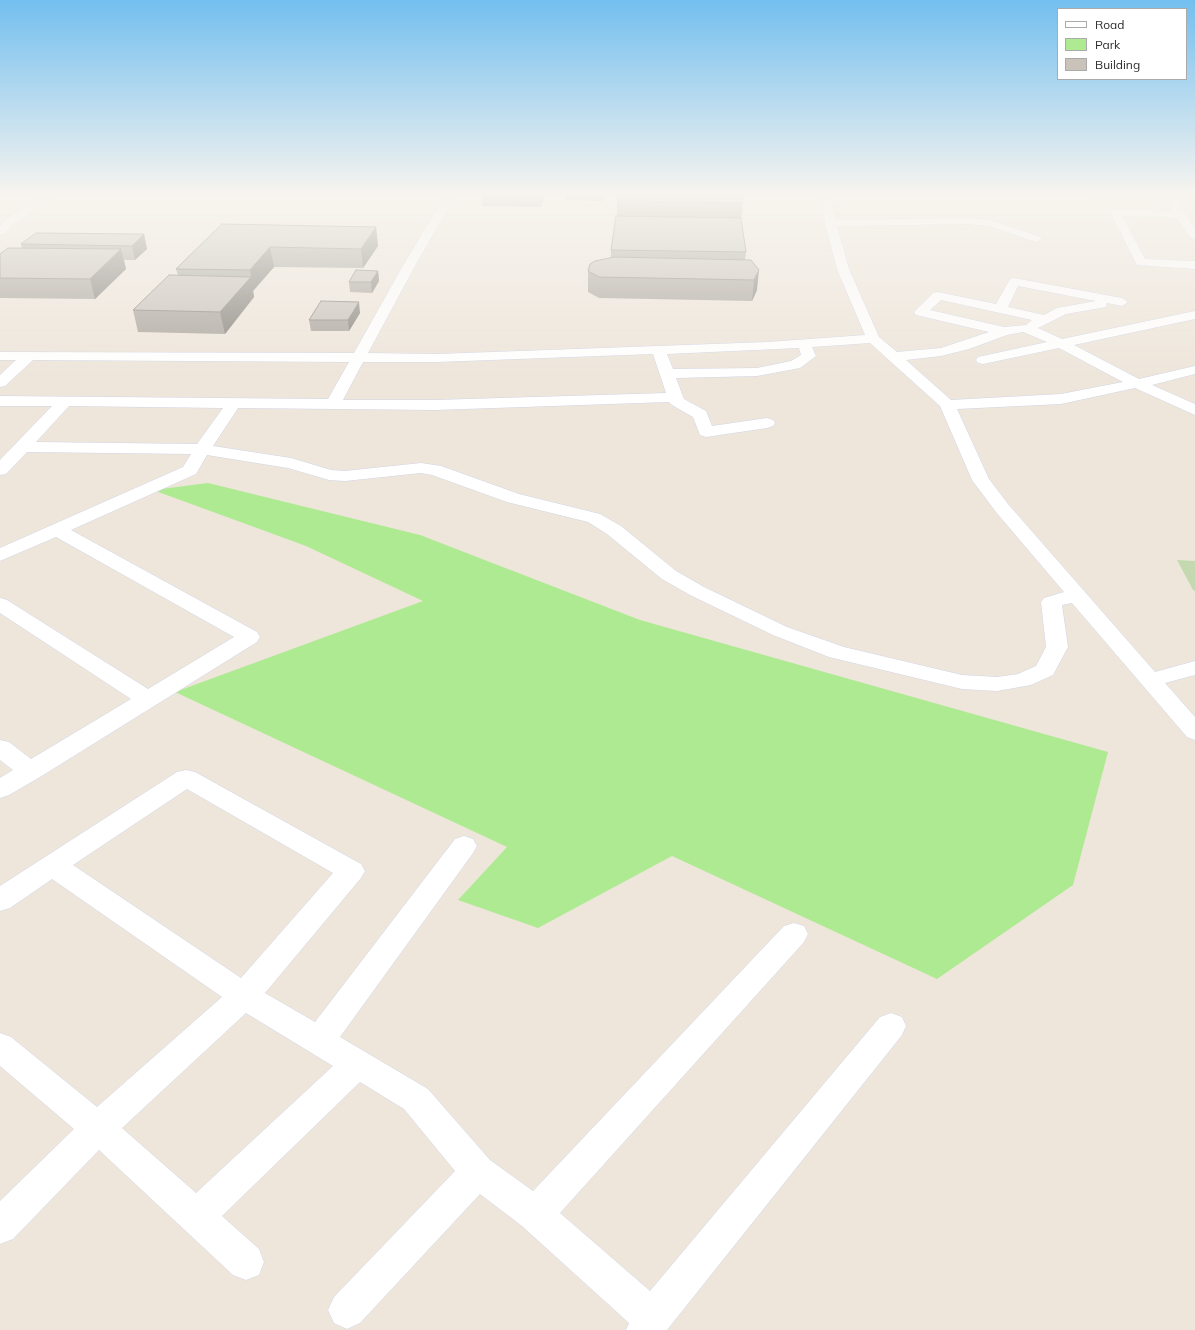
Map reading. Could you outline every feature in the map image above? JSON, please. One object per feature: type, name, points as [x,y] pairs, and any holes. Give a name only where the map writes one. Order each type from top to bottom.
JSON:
[{"type":"street","points":[[333,404],[415,255]]},
{"type":"street","points":[[840,255],[846,275],[873,339],[938,395],[947,405],[981,480],[1002,508],[1195,732]]},
{"type":"street","points":[[1137,255],[1140,262],[1195,265]]},
{"type":"street","points":[[895,357],[947,351],[1004,331],[1023,328],[1062,311],[1078,307],[1122,302],[1014,282],[1000,308]]},
{"type":"street","points":[[1004,331],[921,312],[938,296],[1046,319]]},
{"type":"street","points":[[983,360],[1195,315]]},
{"type":"street","points":[[1023,328],[1032,330],[1062,344],[1136,383],[1195,410]]},
{"type":"street","points":[[0,356],[358,359],[437,358],[804,344],[873,339]]},
{"type":"street","points":[[667,374],[757,372],[795,365],[809,356],[804,344]]},
{"type":"street","points":[[659,350],[677,402],[700,414],[706,432],[767,423]]},
{"type":"street","points":[[0,383],[29,356]]},
{"type":"street","points":[[947,405],[1061,399],[1087,395],[1195,370]]},
{"type":"street","points":[[0,401],[435,405],[675,397]]},
{"type":"street","points":[[0,470],[64,402]]},
{"type":"street","points":[[0,555],[190,470],[202,449],[233,404]]},
{"type":"street","points":[[23,447],[202,449],[291,463],[329,475],[346,476],[421,468],[435,470],[513,498],[594,518],[614,530],[669,575],[697,591],[780,631],[837,652],[962,682],[997,684],[1023,680],[1045,670],[1057,647],[1051,602],[1078,595]]},
{"type":"street","points":[[0,789],[249,637],[56,530]]},
{"type":"street","points":[[0,604],[148,699]]},
{"type":"street","points":[[1149,680],[1195,668]]},
{"type":"street","points":[[0,748],[31,771]]},
{"type":"street","points":[[0,900],[186,778],[351,871],[244,996],[98,1128],[0,1226]]},
{"type":"street","points":[[319,1041],[464,846]]},
{"type":"street","points":[[52,866],[244,996],[416,1099],[478,1172],[535,1214],[649,1324],[890,1026]]},
{"type":"street","points":[[535,1214],[794,934]]},
{"type":"street","points":[[0,1047],[98,1128],[246,1262]]},
{"type":"street","points":[[196,1217],[357,1064]]},
{"type":"street","points":[[347,1310],[478,1172]]},
{"type":"green space","points":[[208,483],[420,535],[640,620],[1108,752],[1073,885],[937,979],[672,856],[538,928],[458,900],[507,847],[175,692],[423,601],[306,546],[153,490]]},
{"type":"green space","points":[[1177,560],[1195,561],[1195,591],[1193,590]]},
{"type":"building","points":[[0,255],[115,255],[90,279],[0,278]]},
{"type":"building","points":[[190,255],[263,255],[250,270],[176,269]]},
{"type":"building","points":[[614,257],[751,260],[759,270],[754,280],[599,277],[588,271],[590,264],[595,261]]},
{"type":"building","points":[[356,270],[378,271],[371,282],[349,282]]},
{"type":"building","points":[[169,275],[251,277],[220,312],[133,310]]},
{"type":"building","points":[[321,301],[359,302],[348,320],[309,320]]}]
